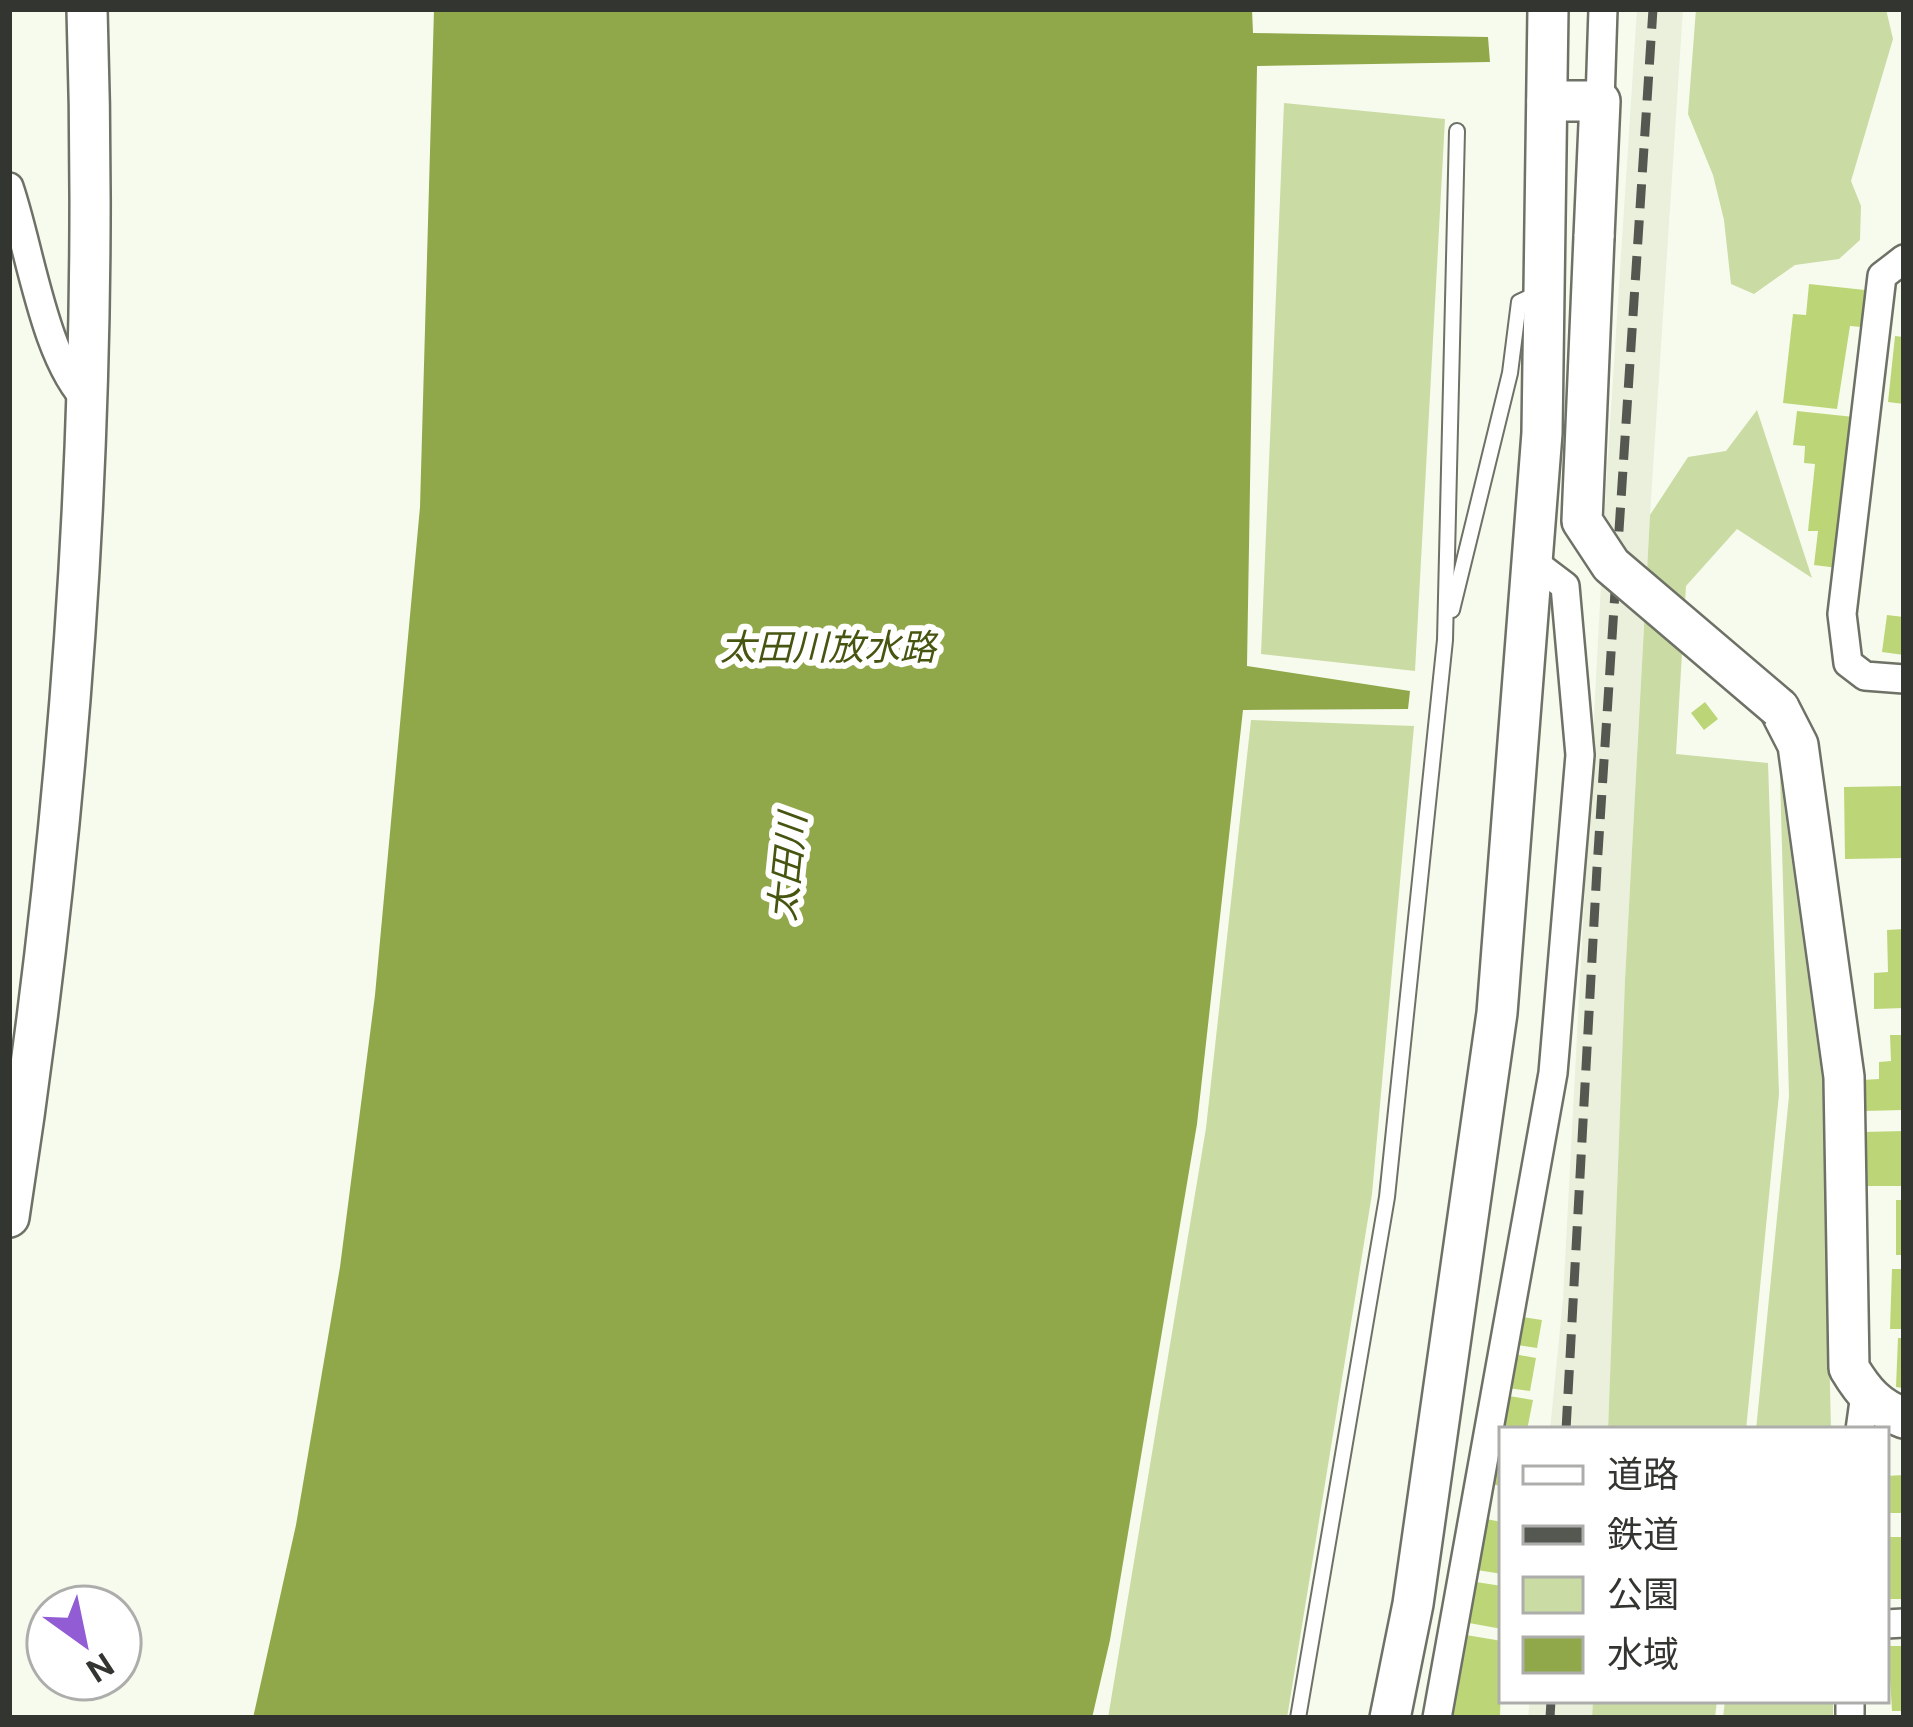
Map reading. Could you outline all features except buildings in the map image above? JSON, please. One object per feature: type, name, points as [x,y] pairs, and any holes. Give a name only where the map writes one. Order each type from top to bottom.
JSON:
[{"type":"street","points":[[9,1217],[39,1027],[74,639],[88,403],[91,140],[87,9]]},
{"type":"street","points":[[1390,1718],[1413,1604],[1497,1013],[1542,433],[1548,9]]},
{"type":"street","points":[[1603,9],[1582,521],[1611,565],[1779,709],[1798,745],[1844,1078],[1849,1368],[1862,1412],[1886,1411],[1904,1418]]},
{"type":"street","points":[[1547,101],[1600,101]]},
{"type":"street","points":[[9,187],[70,386],[88,403]]},
{"type":"street","points":[[1904,259],[1882,276],[1841,614],[1848,663],[1865,676],[1904,680]]},
{"type":"street","points":[[1437,1718],[1552,1073],[1580,755],[1565,586],[1532,561]]},
{"type":"lane","points":[[1298,1718],[1387,1197],[1444,640],[1457,131]]},
{"type":"lane","points":[[1444,640],[1510,373],[1519,302],[1544,290]]},
{"type":"shaded area","points":[[1637,9],[1683,9],[1625,980],[1608,1427],[1550,1427],[1563,1299]]},
{"type":"shaded area","points":[[1530,1703],[1593,1703],[1592,1718],[1528,1718]]},
{"type":"green space","points":[[1696,9],[1886,9],[1893,39],[1851,181],[1861,206],[1860,240],[1839,259],[1795,265],[1754,294],[1731,284],[1713,175],[1688,114]]},
{"type":"green space","points":[[1284,103],[1445,119],[1415,671],[1261,654]]},
{"type":"green space","points":[[1757,410],[1812,578],[1737,529],[1686,586],[1676,754],[1768,763],[1779,1094],[1746,1427],[1608,1427],[1625,980],[1650,515],[1688,457],[1726,451]]},
{"type":"green space","points":[[1251,720],[1414,726],[1372,1194],[1287,1718],[1108,1718],[1206,1128]]},
{"type":"green space","points":[[1780,776],[1823,1085],[1831,1427],[1756,1427],[1789,1096]]},
{"type":"green space","points":[[1593,1703],[1717,1703],[1715,1718],[1592,1718]]},
{"type":"green space","points":[[1725,1703],[1833,1703],[1833,1718],[1723,1718]]},
{"type":"water","name":"太田川放水路","points":[[434,9],[1252,9],[1253,33],[1488,37],[1490,62],[1257,66],[1247,666],[1410,691],[1408,709],[1243,710],[1197,1124],[1110,1640],[1092,1718],[253,1718],[296,1525],[340,1267],[375,995],[420,507]]},
{"type":"railway","points":[[1566,1427],[1653,9]]},
{"type":"railway","points":[[1550,1718],[1551,1703]]},
{"type":"water label","name":"太田川","points":[[787,867]]}]
